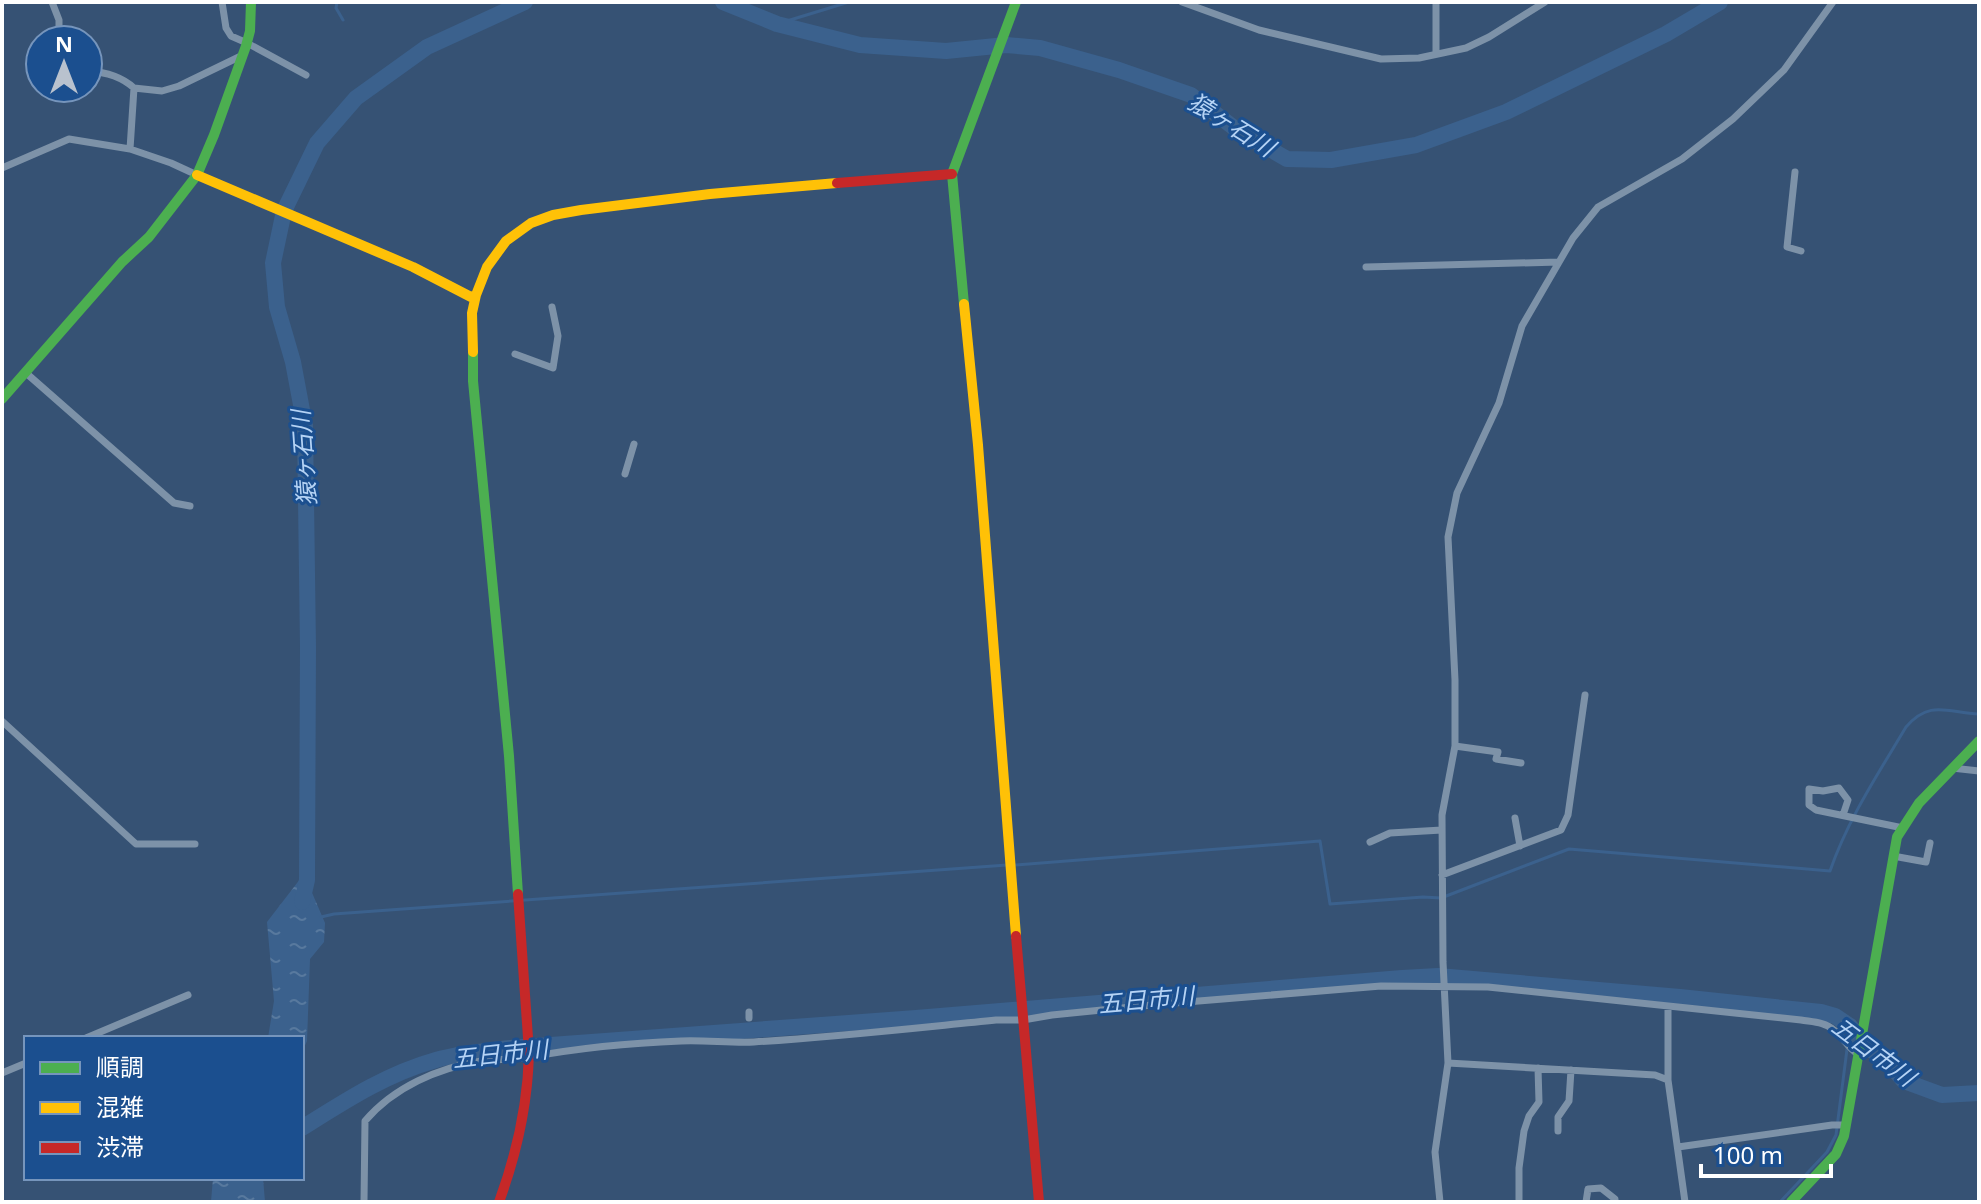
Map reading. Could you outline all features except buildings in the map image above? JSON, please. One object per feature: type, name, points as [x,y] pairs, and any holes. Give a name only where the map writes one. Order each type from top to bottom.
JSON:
[{"type":"street","points":[[52,2],[59,24]]},
{"type":"street","points":[[222,2],[226,28],[231,36],[306,75]]},
{"type":"street","points":[[2,399],[122,262],[149,237],[197,175],[247,43],[251,2]]},
{"type":"street","points":[[1016,2],[952,174],[1039,1202]]},
{"type":"street","points":[[1182,2],[1259,30],[1381,59],[1419,58],[1466,48],[1545,2]]},
{"type":"street","points":[[1203,10],[1208,2]]},
{"type":"street","points":[[1436,2],[1436,54]]},
{"type":"street","points":[[1440,1202],[1435,1152],[1448,1063],[1443,962],[1442,815],[1455,746],[1448,537],[1457,493],[1499,403],[1522,326],[1573,238],[1598,207],[1682,159],[1733,119],[1784,70],[1833,2]]},
{"type":"street","points":[[104,73],[114,75],[134,88],[162,91],[243,55]]},
{"type":"street","points":[[130,149],[134,88]]},
{"type":"street","points":[[2,168],[69,139],[130,149],[234,189],[413,267],[471,297],[476,295]]},
{"type":"street","points":[[1795,172],[1787,247],[1801,251]]},
{"type":"street","points":[[499,1202],[514,1158],[529,1080],[529,1055],[509,756],[473,381],[472,313],[487,267],[506,241],[531,223],[553,215],[710,194],[952,174]]},
{"type":"street","points":[[1366,267],[1559,262]]},
{"type":"street","points":[[515,354],[553,368],[558,336],[552,307]]},
{"type":"street","points":[[26,373],[174,503],[190,506]]},
{"type":"street","points":[[625,474],[634,444]]},
{"type":"street","points":[[1442,875],[1561,830],[1568,815],[1585,695]]},
{"type":"street","points":[[2,721],[136,844],[195,844]]},
{"type":"street","points":[[1791,1202],[1836,1154],[1844,1136],[1897,837],[1919,803],[1979,741]]},
{"type":"street","points":[[1455,746],[1498,752],[1496,759],[1521,763]]},
{"type":"street","points":[[1952,768],[1979,771]]},
{"type":"street","points":[[1843,815],[1848,800],[1839,788],[1823,791],[1809,789],[1809,805],[1816,810],[1903,828]]},
{"type":"street","points":[[1515,818],[1520,846]]},
{"type":"street","points":[[1370,842],[1390,833],[1442,830]]},
{"type":"street","points":[[1893,856],[1926,862],[1930,843]]},
{"type":"street","points":[[364,1202],[365,1121],[376,1107],[403,1088],[441,1072],[479,1062],[584,1049],[668,1042],[751,1042],[1381,986],[1444,986],[1488,987],[1822,1024],[1833,1029],[1851,1050],[1859,1051]]},
{"type":"street","points":[[91,1036],[188,995]]},
{"type":"street","points":[[1668,1007],[1668,1080],[1685,1202]]},
{"type":"street","points":[[1448,1063],[1655,1075],[1668,1080]]},
{"type":"street","points":[[2,1073],[24,1064]]},
{"type":"street","points":[[1519,1202],[1524,1131],[1529,1116],[1539,1102],[1538,1068]]},
{"type":"street","points":[[1558,1131],[1558,1117],[1569,1101],[1571,1070]]},
{"type":"street","points":[[1678,1147],[1846,1125]]},
{"type":"street","points":[[1586,1202],[1588,1189],[1601,1188],[1615,1202]]},
{"type":"water","points":[[304,874],[325,923],[324,942],[310,959],[307,1041],[304,1048],[304,1036],[268,1036],[274,1001],[267,922]]},
{"type":"water","points":[[213,1180],[263,1180],[265,1202],[211,1202]]},
{"type":"waterway","points":[[337,2],[336,8],[343,20]]},
{"type":"waterway","name":"猿ヶ石川","points":[[302,902],[307,880],[305,426],[293,362],[277,307],[273,263],[284,211],[317,143],[356,98],[427,47],[525,2]]},
{"type":"waterway","name":"猿ヶ石川","points":[[723,2],[777,24],[860,45],[946,51],[1006,45],[1040,48],[1119,70],[1191,95],[1237,130],[1287,159],[1331,160],[1416,145],[1506,112],[1666,34],[1720,2]]},
{"type":"waterway","points":[[777,24],[849,2]]},
{"type":"waterway","points":[[1015,865],[1320,841],[1330,904],[1441,898],[1569,849],[1830,871],[1855,815],[1906,727],[1931,710],[1979,714]]},
{"type":"waterway","points":[[321,917],[1007,865]]},
{"type":"waterway","name":"五日市川","points":[[304,1127],[366,1089],[400,1073],[436,1060],[473,1052],[1438,976],[1821,1012],[1835,1016],[1850,1026],[1864,1045],[1887,1061],[1904,1081],[1942,1095],[1979,1093]]},
{"type":"waterway","points":[[1780,1202],[1827,1152],[1836,1135],[1850,1026]]},
{"type":"traffic: fast","points":[[2,399],[122,262],[149,237],[197,175],[246,46],[251,2]]},
{"type":"traffic: fast","points":[[964,304],[952,174],[1016,2]]},
{"type":"traffic: fast","points":[[473,352],[473,381],[509,756],[518,894]]},
{"type":"traffic: fast","points":[[1791,1202],[1836,1154],[1844,1136],[1897,837],[1919,803],[1979,741]]},
{"type":"traffic: slow","points":[[197,175],[413,267],[471,297],[476,295]]},
{"type":"traffic: slow","points":[[473,352],[472,313],[487,267],[506,241],[531,223],[581,210],[837,183]]},
{"type":"traffic: slow","points":[[964,304],[1016,936]]},
{"type":"traffic: jam","points":[[837,183],[952,174]]},
{"type":"traffic: jam","points":[[499,1202],[520,1128],[528,1071],[518,894]]},
{"type":"traffic: jam","points":[[1016,936],[1039,1202]]}]
